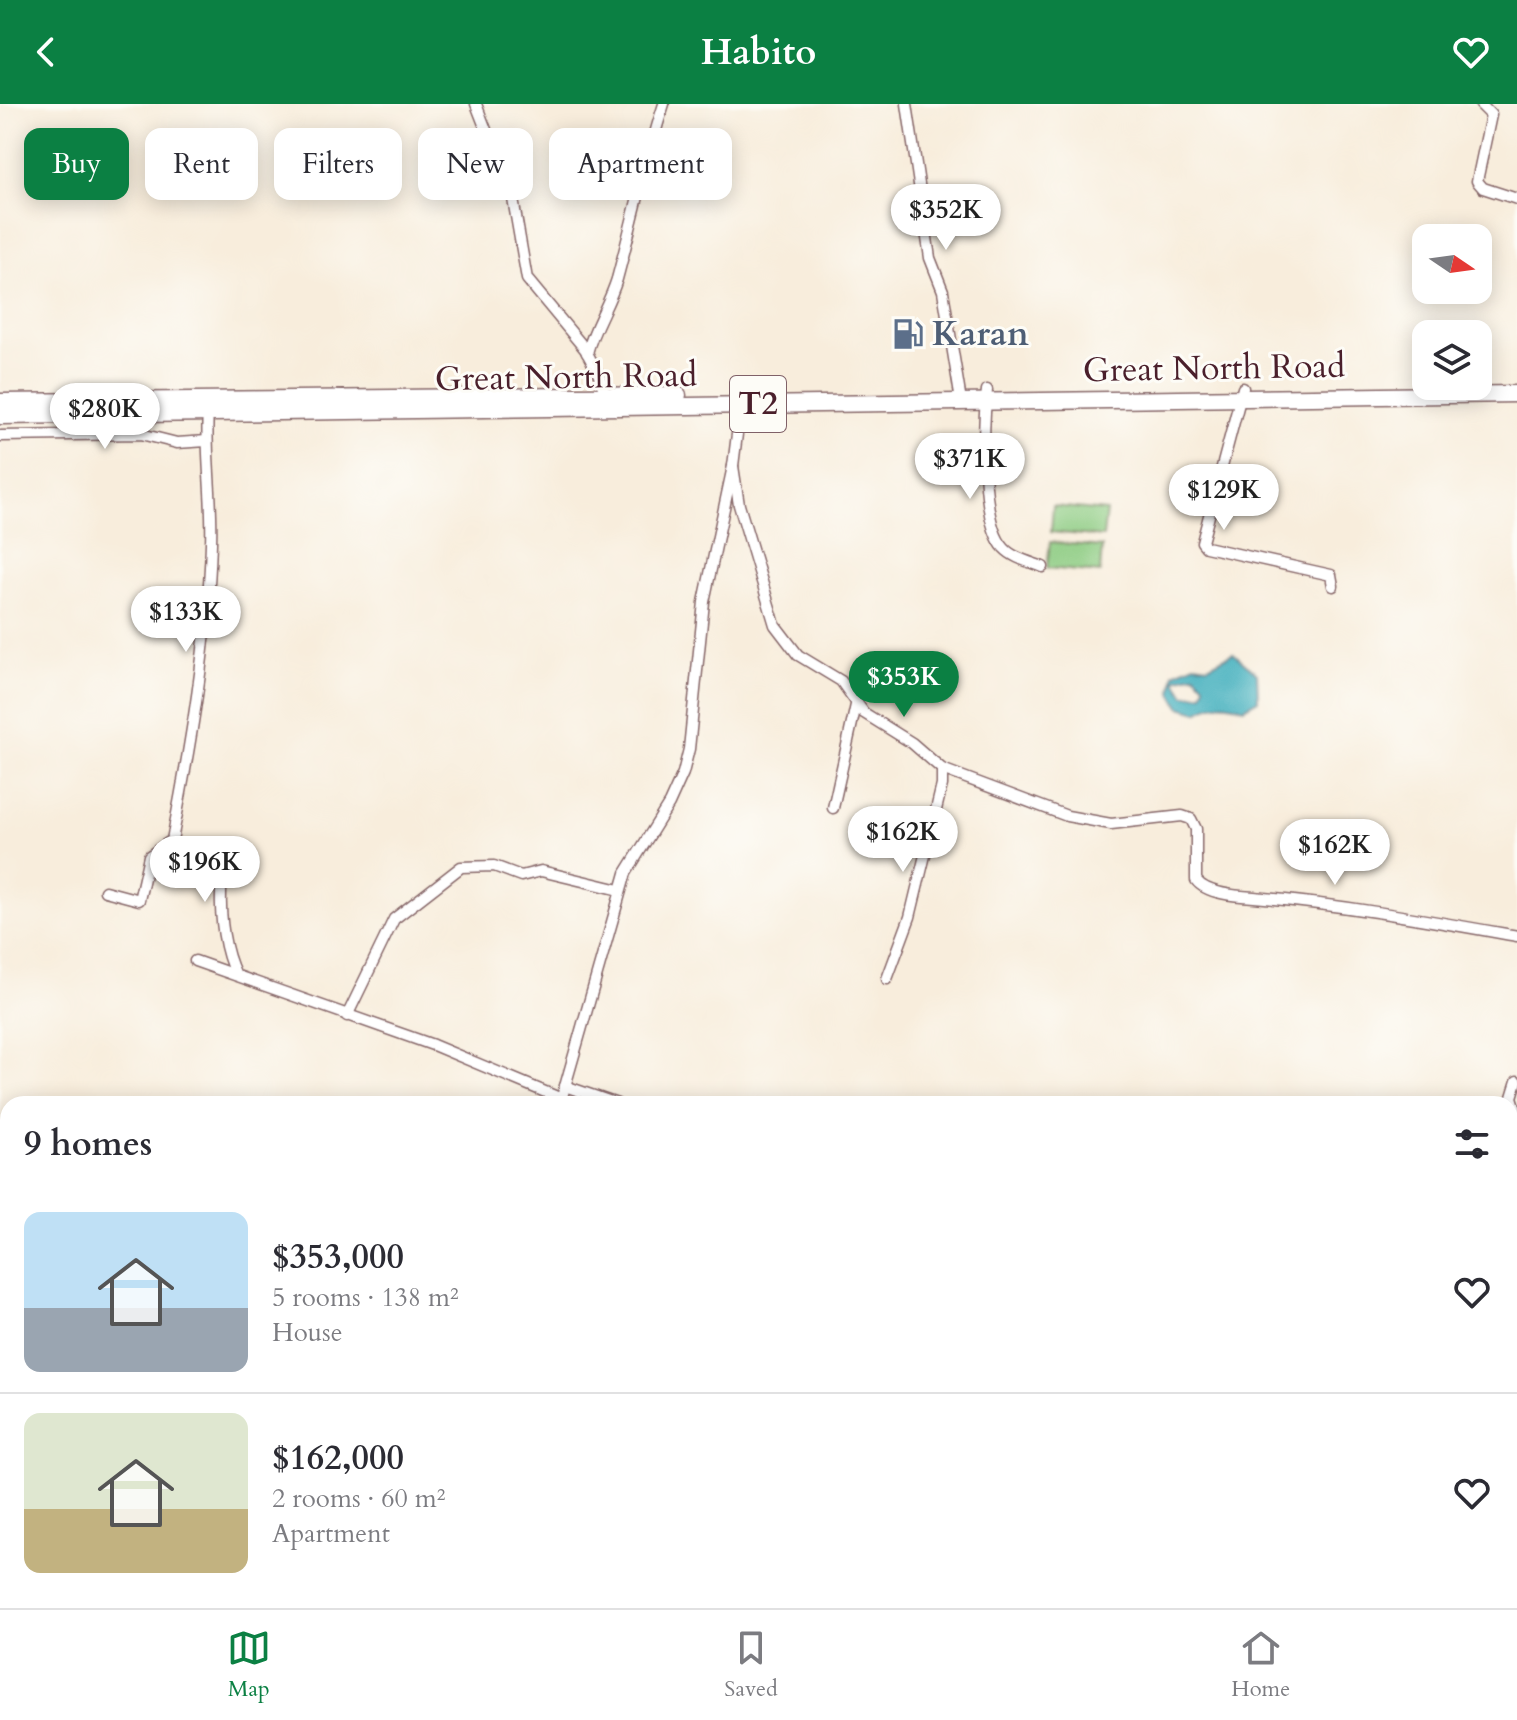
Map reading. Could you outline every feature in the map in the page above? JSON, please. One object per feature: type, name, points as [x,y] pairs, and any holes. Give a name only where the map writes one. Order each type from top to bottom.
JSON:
[{"type":"highway","name":"Great North Road","points":[[0,402],[209,406],[1517,391]]},
{"type":"highway","name":"Great North Road","points":[[0,416],[209,406]]},
{"type":"street","points":[[476,104],[513,199],[527,279],[587,353],[607,401]]},
{"type":"street","points":[[587,353],[598,318],[609,303],[617,278],[637,192],[664,104]]},
{"type":"street","points":[[907,104],[930,258],[943,291],[961,396]]},
{"type":"street","points":[[1480,104],[1491,115],[1477,181],[1483,188],[1517,199]]},
{"type":"street","points":[[1242,392],[1202,542],[1206,547],[1331,575],[1333,586]]},
{"type":"street","points":[[987,396],[986,496],[997,534],[1007,551],[1043,567]]},
{"type":"street","points":[[562,1096],[620,890],[633,857],[669,804],[683,773],[689,749],[704,602],[733,466],[741,399]]},
{"type":"street","points":[[105,891],[139,900],[149,856],[172,840],[200,678],[208,605],[212,540],[207,441],[209,406]]},
{"type":"street","points":[[0,436],[141,434],[177,443],[207,441]]},
{"type":"street","points":[[733,466],[739,505],[775,625],[810,664],[841,681],[856,705],[942,769],[1067,816],[1111,824],[1182,816],[1191,819],[1196,829],[1196,880],[1205,889],[1251,897],[1343,904],[1517,936]]},
{"type":"street","points":[[833,808],[856,705]]},
{"type":"street","points":[[887,979],[910,917],[942,785],[942,769]]},
{"type":"street","points":[[172,840],[180,848],[216,860],[223,872],[221,892],[225,940],[236,975]]},
{"type":"street","points":[[347,1016],[394,919],[461,867],[494,866],[521,876],[541,871],[620,890]]},
{"type":"street","points":[[195,961],[433,1045],[548,1096]]},
{"type":"street","points":[[565,1086],[594,1096]]},
{"type":"street","points":[[481,1608],[505,1608]]},
{"type":"green space","points":[[1053,506],[1106,511],[1103,537],[1051,532]]},
{"type":"green space","points":[[1050,542],[1102,547],[1100,573],[1047,568]]},
{"type":"water","points":[[1233,653],[1257,673],[1258,700],[1244,708],[1221,704],[1198,712],[1180,707],[1172,693],[1174,673],[1195,664],[1208,666]],"holes":[[[1195,674],[1205,685],[1203,694],[1185,695],[1175,679]]]},
{"type":"place","name":"Karan","points":[[908,334]]}]
